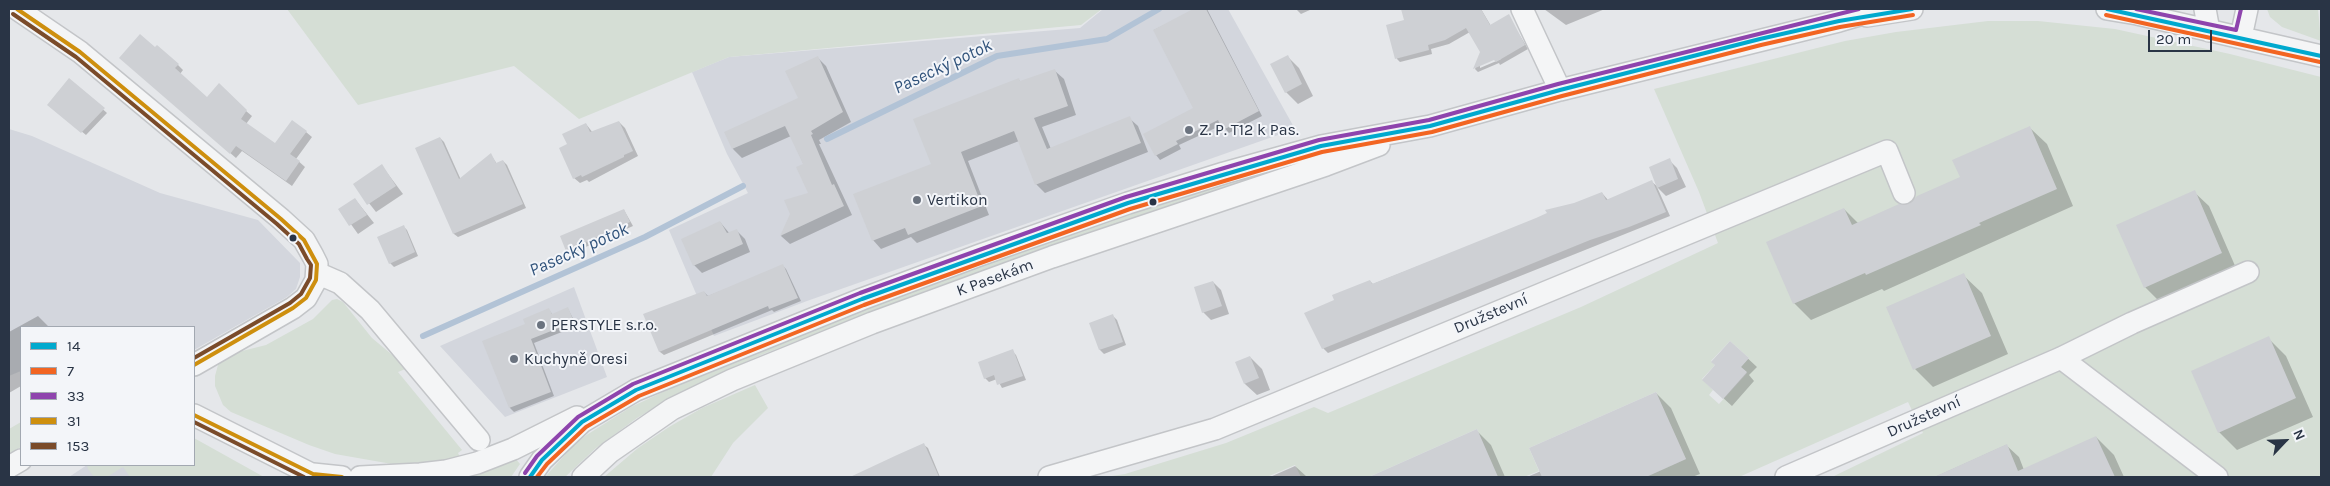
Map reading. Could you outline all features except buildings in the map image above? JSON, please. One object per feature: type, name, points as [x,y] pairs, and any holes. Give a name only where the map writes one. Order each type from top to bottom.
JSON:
[{"type":"street","points":[[17,9],[80,52],[281,219],[308,246],[316,264],[317,273],[311,292],[294,308],[195,364]]},
{"type":"street","points":[[1522,9],[1560,90]]},
{"type":"street","name":"K Pasekám","points":[[583,477],[610,452],[672,409],[732,380],[872,323],[1025,267],[1326,165],[1430,126],[1560,90],[1839,21],[1880,9]]},
{"type":"street","points":[[1839,21],[1912,9]]},
{"type":"street","points":[[2107,9],[2321,56]]},
{"type":"street","points":[[2205,9],[2209,31]]},
{"type":"street","points":[[2240,37],[2247,9]]},
{"type":"street","name":"K Pasekám","points":[[530,477],[542,460],[582,422],[636,390],[941,269],[1136,201],[1224,173],[1321,146],[1430,126]]},
{"type":"street","name":"Družstevní","points":[[1049,477],[1215,429],[1886,151],[1904,193]]},
{"type":"street","name":"Družstevní","points":[[1786,477],[2061,358],[2132,323],[2248,272]]},
{"type":"street","points":[[317,273],[340,283],[370,310],[479,440]]},
{"type":"street","points":[[2061,358],[2217,477]]},
{"type":"street","points":[[360,477],[446,471],[477,463],[513,449],[636,390]]},
{"type":"street","points":[[195,416],[315,476],[342,477]]},
{"type":"street","points":[[9,468],[20,461]]},
{"type":"shaded area","points":[[287,9],[1102,9],[1081,25],[729,57],[579,119],[514,66],[358,105]]},
{"type":"shaded area","points":[[1103,9],[1228,9],[1295,129],[807,301],[714,336],[669,230],[748,193],[727,154],[692,72],[729,57],[1080,28]]},
{"type":"shaded area","points":[[2267,9],[2318,9],[2321,41],[2282,27],[2270,17]]},
{"type":"shaded area","points":[[1988,21],[2038,21],[2115,29],[2230,54],[2321,77],[2321,477],[1832,477],[1923,433],[1908,402],[1739,477],[1646,477],[1686,459],[1656,392],[1529,448],[1539,471],[1524,477],[1498,477],[1477,429],[1369,477],[1301,477],[1295,465],[1267,477],[1105,477],[1125,474],[1226,443],[1314,407],[1328,413],[1581,307],[1718,243],[1699,192],[1654,89],[1845,41],[1896,32]],"holes":[[[1730,341],[1749,358],[1741,367],[1747,373],[1719,404],[1709,395],[1713,390],[1702,379],[1715,365],[1711,361]]]},
{"type":"shaded area","points":[[9,129],[32,136],[160,193],[258,220],[300,263],[300,277],[296,289],[287,297],[195,349],[195,326],[20,326],[20,371],[9,376]]},
{"type":"shaded area","points":[[1265,172],[1257,177],[1123,221],[925,291],[761,355],[681,392],[637,418],[596,448],[565,477],[545,477],[571,448],[585,436],[631,407],[678,385],[925,286],[1122,216]]},
{"type":"shaded area","points":[[574,287],[607,377],[505,417],[440,346]]},
{"type":"shaded area","points":[[337,299],[343,302],[372,338],[408,368],[398,372],[462,450],[458,453],[461,459],[420,465],[392,464],[335,454],[231,412],[223,405],[215,386],[215,376],[218,365],[225,357],[266,345],[313,319],[332,300]]},
{"type":"shaded area","points":[[755,385],[768,408],[733,443],[711,477],[604,477],[638,448],[669,427],[702,408]]},
{"type":"shaded area","points":[[20,423],[20,448],[9,454],[9,429]]},
{"type":"shaded area","points":[[195,439],[264,477],[130,477],[123,467],[107,477],[94,477],[87,466],[195,466]]},
{"type":"shaded area","points":[[515,458],[520,464],[511,477],[461,477]]},
{"type":"shaded area","points":[[86,466],[127,466],[135,477],[69,477]]},
{"type":"waterway","name":"Pasecký potok","points":[[827,139],[997,56],[1107,39],[1159,9]]},
{"type":"waterway","name":"Pasecký potok","points":[[423,336],[645,237],[743,186]]},
{"type":"transit line","name":"31","points":[[17,9],[80,52],[281,219],[304,240],[317,264],[316,280],[306,298],[293,308],[195,364]]},
{"type":"transit line","name":"33","points":[[525,473],[537,456],[578,417],[633,384],[860,293],[1126,197],[1319,140],[1429,120],[1558,84],[1859,9]]},
{"type":"transit line","name":"14","points":[[530,477],[542,460],[582,422],[636,390],[862,299],[1128,203],[1321,146],[1430,126],[1560,90],[1760,39],[1839,21],[1912,9]]},
{"type":"transit line","name":"14","points":[[2107,9],[2321,56]]},
{"type":"transit line","name":"33","points":[[2136,9],[2236,30],[2241,9]]},
{"type":"transit line","name":"153","points":[[13,14],[76,57],[277,224],[299,244],[311,265],[310,278],[301,294],[290,303],[195,357]]},
{"type":"transit line","name":"7","points":[[537,477],[547,464],[586,427],[639,396],[864,305],[1130,209],[1322,152],[1432,132],[1562,96],[1761,45],[1840,27],[1913,15]]},
{"type":"transit line","name":"7","points":[[2106,15],[2320,62]]},
{"type":"transit line","name":"31","points":[[195,415],[313,474],[342,477]]},
{"type":"transit line","name":"153","points":[[195,422],[304,477]]},
{"type":"place","name":"Z. P. T12 k Pas.","points":[[1189,130]]},
{"type":"place","name":"Vertikon","points":[[917,200]]},
{"type":"place","name":"PERSTYLE s.r.o.","points":[[541,325]]},
{"type":"place","name":"Kuchyně Oresi","points":[[514,359]]}]
